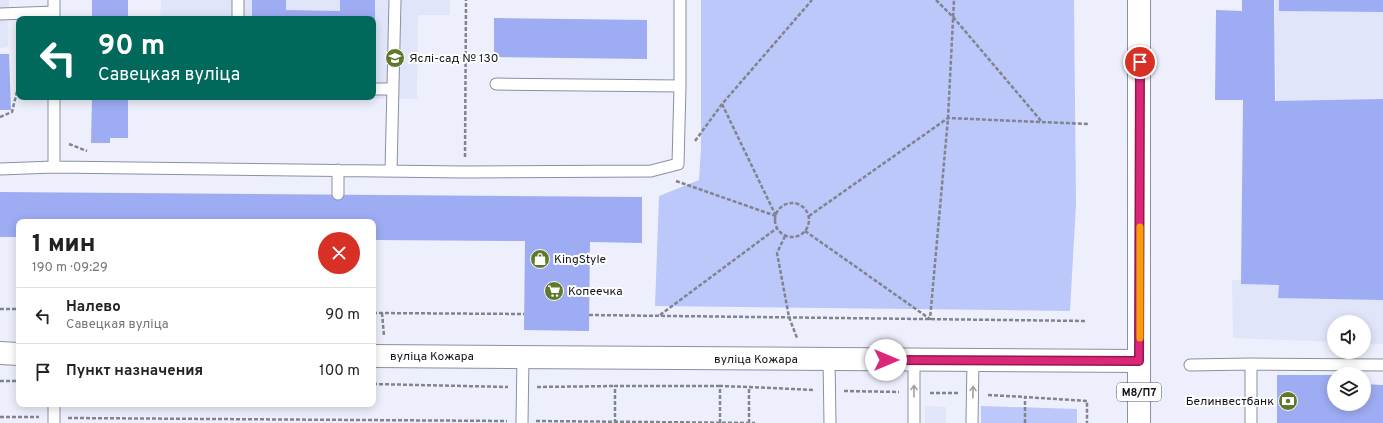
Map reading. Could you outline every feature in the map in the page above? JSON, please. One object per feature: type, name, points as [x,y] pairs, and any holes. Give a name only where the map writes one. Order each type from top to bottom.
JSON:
[{"type":"main road","name":"М8/П7","points":[[1139,0],[1139,423]]},
{"type":"main road","points":[[0,353],[16,354]]},
{"type":"main road","name":"вуліца Кожара","points":[[376,356],[1139,361]]},
{"type":"lane","points":[[0,14],[54,16],[54,0]]},
{"type":"lane","points":[[238,0],[238,16]]},
{"type":"lane","points":[[391,171],[395,0]]},
{"type":"lane","points":[[0,169],[54,167],[465,172],[651,172],[678,164],[680,0]]},
{"type":"lane","points":[[496,84],[680,86]]},
{"type":"lane","points":[[376,89],[393,89]]},
{"type":"lane","points":[[54,100],[54,167]]},
{"type":"lane","points":[[338,170],[338,194]]},
{"type":"lane","points":[[522,422],[523,357]]},
{"type":"lane","points":[[829,359],[830,423]]},
{"type":"lane","points":[[914,360],[914,423]]},
{"type":"lane","points":[[972,423],[973,360]]},
{"type":"lane","points":[[1251,364],[1251,423]]},
{"type":"lane","points":[[1190,365],[1383,365]]},
{"type":"lane","points":[[54,407],[54,420]]},
{"type":"path","points":[[465,172],[466,0]]},
{"type":"path","points":[[776,216],[675,180],[678,164],[722,104],[812,0]]},
{"type":"path","points":[[936,0],[954,18],[1042,122]]},
{"type":"path","points":[[930,319],[948,118],[954,0]]},
{"type":"path","points":[[0,118],[12,112],[16,95]]},
{"type":"path","points":[[722,104],[776,216],[777,228],[785,236],[796,237],[805,231],[809,224],[809,216],[803,207],[792,203],[782,207],[776,216]]},
{"type":"path","points":[[809,216],[948,118],[1088,124]]},
{"type":"path","points":[[659,316],[777,228]]},
{"type":"path","points":[[805,231],[930,319]]},
{"type":"path","points":[[376,384],[522,387],[720,386],[816,390],[789,317],[777,253],[785,236]]},
{"type":"path","points":[[0,309],[16,309]]},
{"type":"path","points":[[376,313],[524,314]]},
{"type":"path","points":[[590,315],[1087,321]]},
{"type":"path","points":[[0,381],[16,380]]},
{"type":"path","points":[[615,386],[615,422]]},
{"type":"path","points":[[720,386],[720,423]]},
{"type":"path","points":[[749,387],[749,423]]},
{"type":"path","points":[[973,394],[1087,401],[1086,423]]},
{"type":"path","points":[[1025,397],[1025,423]]},
{"type":"path","points":[[0,417],[54,420],[755,423]]},
{"type":"shaded area","points":[[0,0],[9,0],[8,47],[0,48]]},
{"type":"shaded area","name":"Яслі-сад № 130","points":[[161,0],[450,0],[450,15],[418,15],[417,99],[376,99],[376,16],[160,16]]},
{"type":"shaded area","points":[[701,0],[1074,0],[1076,204],[1070,311],[655,306],[659,196],[699,180],[701,148]]},
{"type":"shaded area","points":[[1275,0],[1383,0],[1383,344],[1371,344],[1371,315],[1327,315],[1327,342],[1233,338],[1232,280],[1278,280]]},
{"type":"shaded area","points":[[925,406],[946,407],[946,423],[925,423]]},
{"type":"shaded area","points":[[981,406],[1077,409],[1077,423],[981,423]]},
{"type":"building","points":[[92,0],[128,0],[128,16],[92,16]]},
{"type":"building","points":[[252,0],[286,0],[286,10],[340,11],[340,0],[375,0],[375,16],[252,16]]},
{"type":"building","points":[[1242,0],[1274,0],[1275,101],[1383,99],[1383,300],[1278,298],[1279,285],[1241,284],[1243,100],[1215,100],[1216,10],[1242,11]]},
{"type":"building","points":[[1279,0],[1383,0],[1383,12],[1279,11]]},
{"type":"building","points":[[494,18],[647,20],[647,59],[494,57]]},
{"type":"building","points":[[0,54],[9,54],[11,110],[0,110]]},
{"type":"building","points":[[92,100],[128,100],[128,138],[110,138],[110,143],[91,143]]},
{"type":"building","points":[[0,192],[642,197],[642,243],[590,242],[589,331],[524,330],[525,241],[376,240],[376,219],[16,219],[16,237],[0,237]]},
{"type":"building","points":[[1277,375],[1327,375],[1327,411],[1371,411],[1371,384],[1383,385],[1383,423],[1277,423]]},
{"type":"slow traffic","points":[[1140,227],[1140,338]]},
{"type":"place","name":"Яслі-сад № 130","points":[[395,58]]},
{"type":"place","name":"KingStyle","points":[[540,259]]},
{"type":"place","name":"Копеечка","points":[[554,291]]},
{"type":"place","name":"Белинвестбанк","points":[[1288,401]]},
{"type":"route","points":[[886,360],[1139,361],[1140,62]]}]
